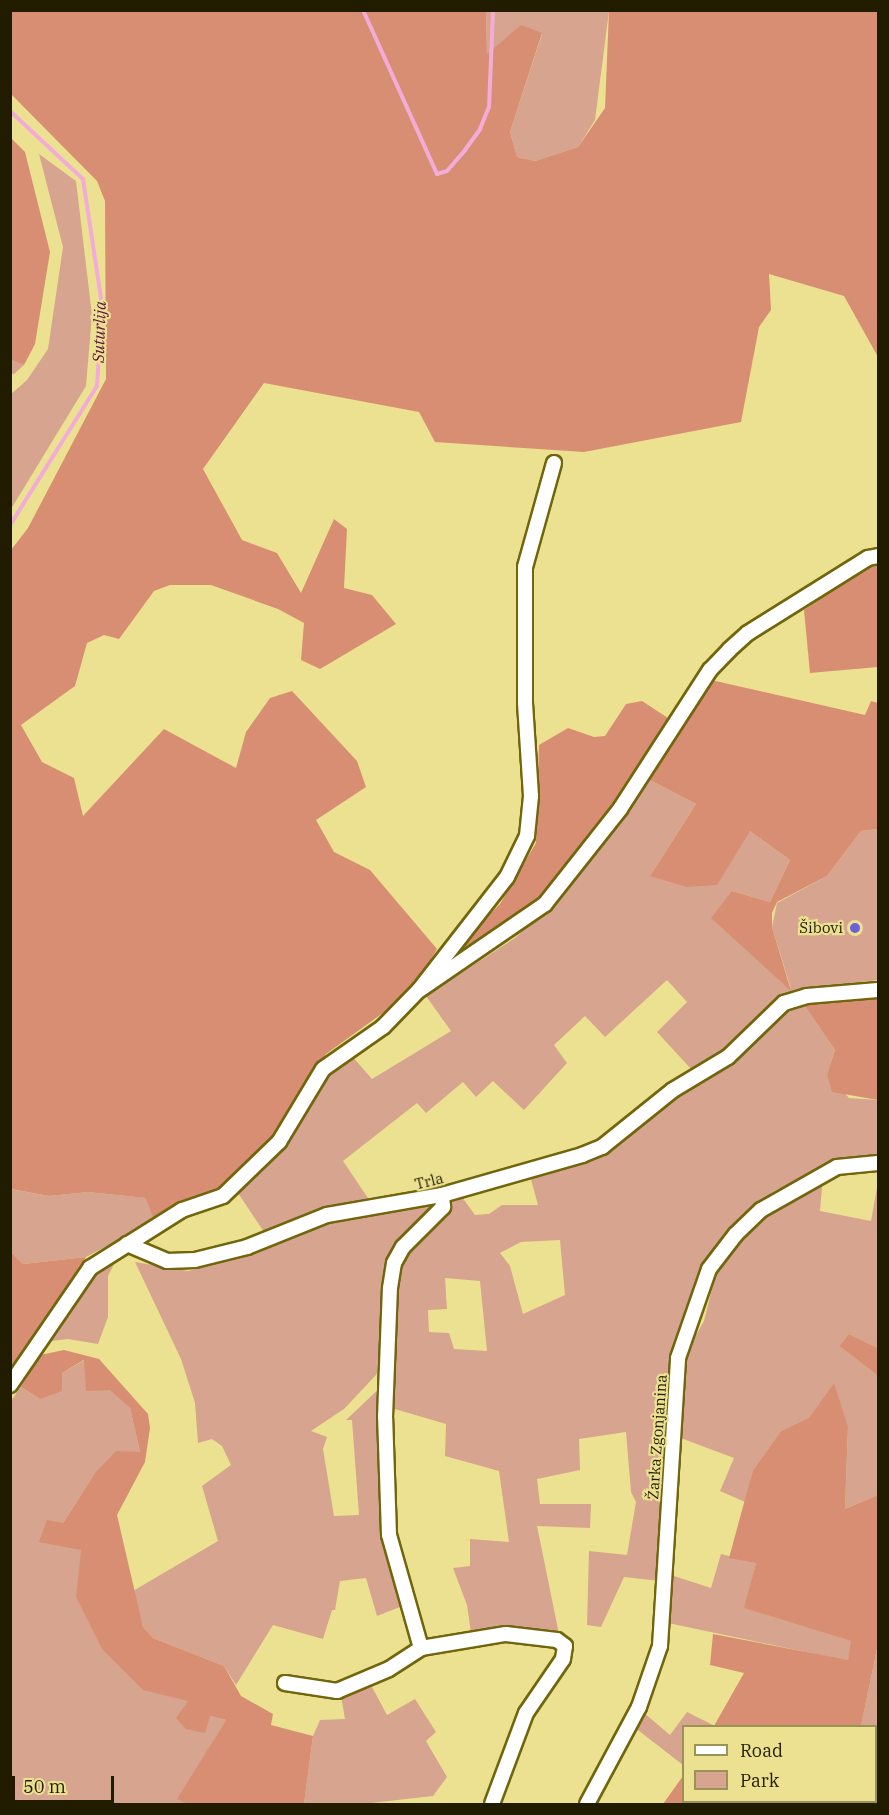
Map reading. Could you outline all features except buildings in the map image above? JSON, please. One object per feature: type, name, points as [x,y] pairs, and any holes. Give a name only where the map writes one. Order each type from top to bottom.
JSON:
[{"type":"street","points":[[10,1385],[90,1268],[182,1210],[223,1196],[279,1142],[323,1069],[383,1027],[419,990],[507,877],[526,836],[531,796],[525,702],[525,567],[554,463]]},
{"type":"street","points":[[419,990],[431,985],[545,904],[620,809],[710,670],[729,650],[748,633],[868,558],[879,556]]},
{"type":"street","name":"Trla","points":[[127,1244],[168,1261],[195,1260],[247,1247],[327,1215],[442,1195],[602,1147],[673,1090],[743,1045],[784,1003],[807,996],[879,990]]},
{"type":"street","name":"Žarka Zgonjanina","points":[[587,1804],[639,1707],[657,1660],[678,1358],[709,1269],[735,1234],[760,1210],[837,1167],[879,1163]]},
{"type":"street","points":[[421,1648],[389,1535],[385,1417],[390,1300],[394,1263],[404,1247],[443,1207],[442,1195]]},
{"type":"street","points":[[285,1683],[315,1690],[345,1689],[389,1670],[421,1648],[506,1634],[541,1635],[565,1646],[563,1659],[526,1713],[492,1804]]},
{"type":"green space","points":[[486,11],[609,11],[595,120],[578,147],[535,161],[517,157],[510,132],[542,34],[487,55]]},
{"type":"green space","points":[[39,154],[76,181],[92,315],[86,386],[11,509],[11,394],[27,380],[48,349],[63,247]]},
{"type":"green space","points":[[10,316],[15,342],[13,360],[24,365],[14,374],[11,374]]},
{"type":"green space","points":[[646,778],[696,804],[650,876],[750,831],[790,860],[770,902],[732,891],[791,989],[772,927],[777,903],[827,876],[861,831],[878,829],[878,980],[791,991],[734,1045],[692,1070],[657,1032],[687,1002],[667,980],[605,1037],[585,1016],[554,1045],[567,1063],[524,1110],[493,1081],[476,1097],[463,1082],[426,1113],[417,1103],[343,1161],[370,1201],[306,1214],[264,1232],[236,1190],[267,1165],[292,1136],[320,1084],[351,1055],[372,1079],[451,1031],[426,996],[515,938],[548,906],[626,813]]},
{"type":"green space","points":[[804,1005],[835,1050],[827,1074],[849,1098],[878,1100],[878,1156],[843,1159],[774,1191],[747,1213],[704,1262],[671,1352],[659,1517],[660,1581],[624,1577],[601,1627],[587,1625],[589,1551],[627,1555],[636,1502],[631,1492],[626,1432],[579,1439],[580,1470],[537,1479],[540,1504],[591,1504],[590,1528],[537,1526],[559,1634],[497,1626],[471,1633],[467,1605],[453,1568],[470,1566],[470,1539],[509,1542],[499,1471],[445,1456],[446,1424],[395,1409],[392,1360],[400,1271],[406,1256],[451,1200],[462,1197],[475,1215],[489,1214],[502,1205],[538,1205],[529,1172],[558,1171],[600,1157],[656,1112],[746,1052],[786,1013]],"holes":[[[560,1240],[565,1295],[523,1314],[510,1266],[500,1253],[521,1242]],[[445,1278],[480,1281],[487,1351],[454,1349],[449,1333],[429,1332],[428,1310],[447,1309]]]},
{"type":"green space","points":[[823,1176],[820,1211],[871,1221],[878,1182],[878,1348],[849,1334],[839,1346],[878,1376],[878,1495],[845,1509],[848,1427],[810,1417],[781,1431],[753,1470],[745,1502],[720,1491],[734,1458],[678,1437],[682,1360],[704,1321],[716,1273],[742,1235]]},
{"type":"green space","points":[[10,1189],[49,1196],[88,1192],[147,1198],[154,1221],[86,1257],[23,1264],[11,1252]]},
{"type":"green space","points":[[432,1203],[437,1205],[435,1208],[394,1248],[386,1263],[381,1364],[376,1375],[344,1409],[311,1431],[327,1437],[323,1449],[334,1516],[359,1515],[352,1420],[346,1420],[383,1385],[382,1538],[405,1605],[377,1616],[366,1578],[340,1581],[335,1610],[332,1610],[323,1639],[273,1625],[236,1685],[224,1666],[153,1638],[143,1627],[133,1591],[218,1541],[202,1486],[231,1465],[222,1446],[212,1439],[198,1443],[195,1403],[181,1359],[135,1262],[188,1271],[251,1254],[330,1220],[352,1220]]},
{"type":"green space","points":[[117,1258],[108,1276],[108,1317],[98,1344],[68,1339],[51,1341],[97,1269]]},
{"type":"green space","points":[[85,1360],[130,1408],[140,1452],[95,1473],[63,1523],[189,1701],[210,1716],[226,1720],[178,1799],[187,1804],[11,1804],[11,1401],[21,1387],[40,1399],[62,1373]]},
{"type":"green space","points":[[721,1554],[756,1563],[745,1608],[852,1641],[848,1661],[668,1623],[671,1575],[711,1588]]},
{"type":"green space","points":[[878,1644],[878,1804],[788,1804],[877,1803],[877,1725],[861,1725]]},
{"type":"green space","points":[[372,1687],[387,1715],[415,1699],[436,1732],[426,1741],[447,1777],[433,1796],[362,1804],[304,1804],[313,1736],[320,1720],[345,1719],[341,1696]]},
{"type":"green space","points":[[643,1712],[670,1735],[687,1712],[713,1725],[682,1725],[682,1764],[634,1727]]},
{"type":"shaded area","points":[[10,11],[486,11],[487,54],[521,25],[542,33],[510,132],[517,157],[535,161],[578,147],[605,108],[609,11],[878,11],[878,357],[844,296],[769,274],[771,310],[759,327],[741,422],[584,452],[435,442],[419,412],[264,383],[203,469],[242,540],[277,553],[301,593],[334,519],[347,529],[344,588],[372,595],[396,624],[320,669],[301,660],[304,623],[278,609],[211,585],[170,585],[154,591],[119,639],[104,635],[87,643],[75,686],[21,725],[42,762],[74,778],[83,816],[164,729],[236,768],[246,732],[270,698],[292,691],[357,761],[366,787],[316,820],[334,852],[370,870],[437,949],[412,992],[326,1054],[281,1127],[223,1192],[154,1221],[146,1198],[88,1192],[49,1196],[11,1189],[11,550],[28,528],[106,379],[105,201],[97,181],[11,94]]},
{"type":"shaded area","points":[[10,137],[25,152],[50,252],[35,344],[24,365],[12,360]]},
{"type":"shaded area","points":[[878,559],[878,667],[810,673],[804,610]]},
{"type":"shaded area","points":[[711,680],[865,715],[871,701],[878,703],[878,829],[861,831],[827,876],[777,902],[772,913],[772,927],[791,991],[711,918],[732,891],[770,902],[790,860],[750,831],[717,885],[687,887],[650,876],[696,804],[646,778]]},
{"type":"shaded area","points":[[642,701],[671,720],[611,811],[546,892],[518,918],[462,952],[458,946],[500,904],[536,843],[539,745],[568,728],[594,737],[605,736],[626,704]]},
{"type":"shaded area","points":[[878,999],[878,1100],[832,1092],[827,1074],[835,1050],[804,1005]]},
{"type":"shaded area","points":[[11,1252],[23,1264],[86,1257],[11,1372]]},
{"type":"shaded area","points":[[849,1334],[878,1348],[878,1376],[839,1346]]},
{"type":"shaded area","points":[[64,1350],[99,1359],[148,1414],[150,1428],[145,1462],[117,1515],[143,1627],[153,1638],[224,1666],[241,1696],[273,1714],[271,1725],[313,1736],[304,1804],[187,1804],[177,1799],[226,1720],[210,1716],[205,1733],[186,1729],[176,1718],[188,1701],[143,1690],[102,1649],[76,1597],[81,1550],[39,1542],[47,1520],[63,1523],[95,1473],[116,1451],[140,1452],[130,1408],[110,1390],[86,1391],[84,1360],[62,1373],[62,1391],[40,1399],[21,1387],[40,1355]]},
{"type":"shaded area","points":[[834,1383],[848,1427],[845,1509],[878,1495],[878,1644],[861,1725],[715,1725],[744,1673],[710,1665],[713,1634],[848,1660],[851,1641],[744,1608],[756,1563],[729,1558],[753,1470],[781,1431],[810,1417]]},
{"type":"shaded area","points":[[682,1777],[682,1803],[727,1803],[663,1804]]},
{"type":"waterway","name":"Suturlija","points":[[363,10],[437,174],[447,171],[465,150],[480,129],[489,107],[493,10]]},
{"type":"waterway","name":"Suturlija","points":[[10,111],[83,179],[102,305],[97,386],[10,525]]},
{"type":"place","name":"Šibovi","points":[[855,928]]}]
